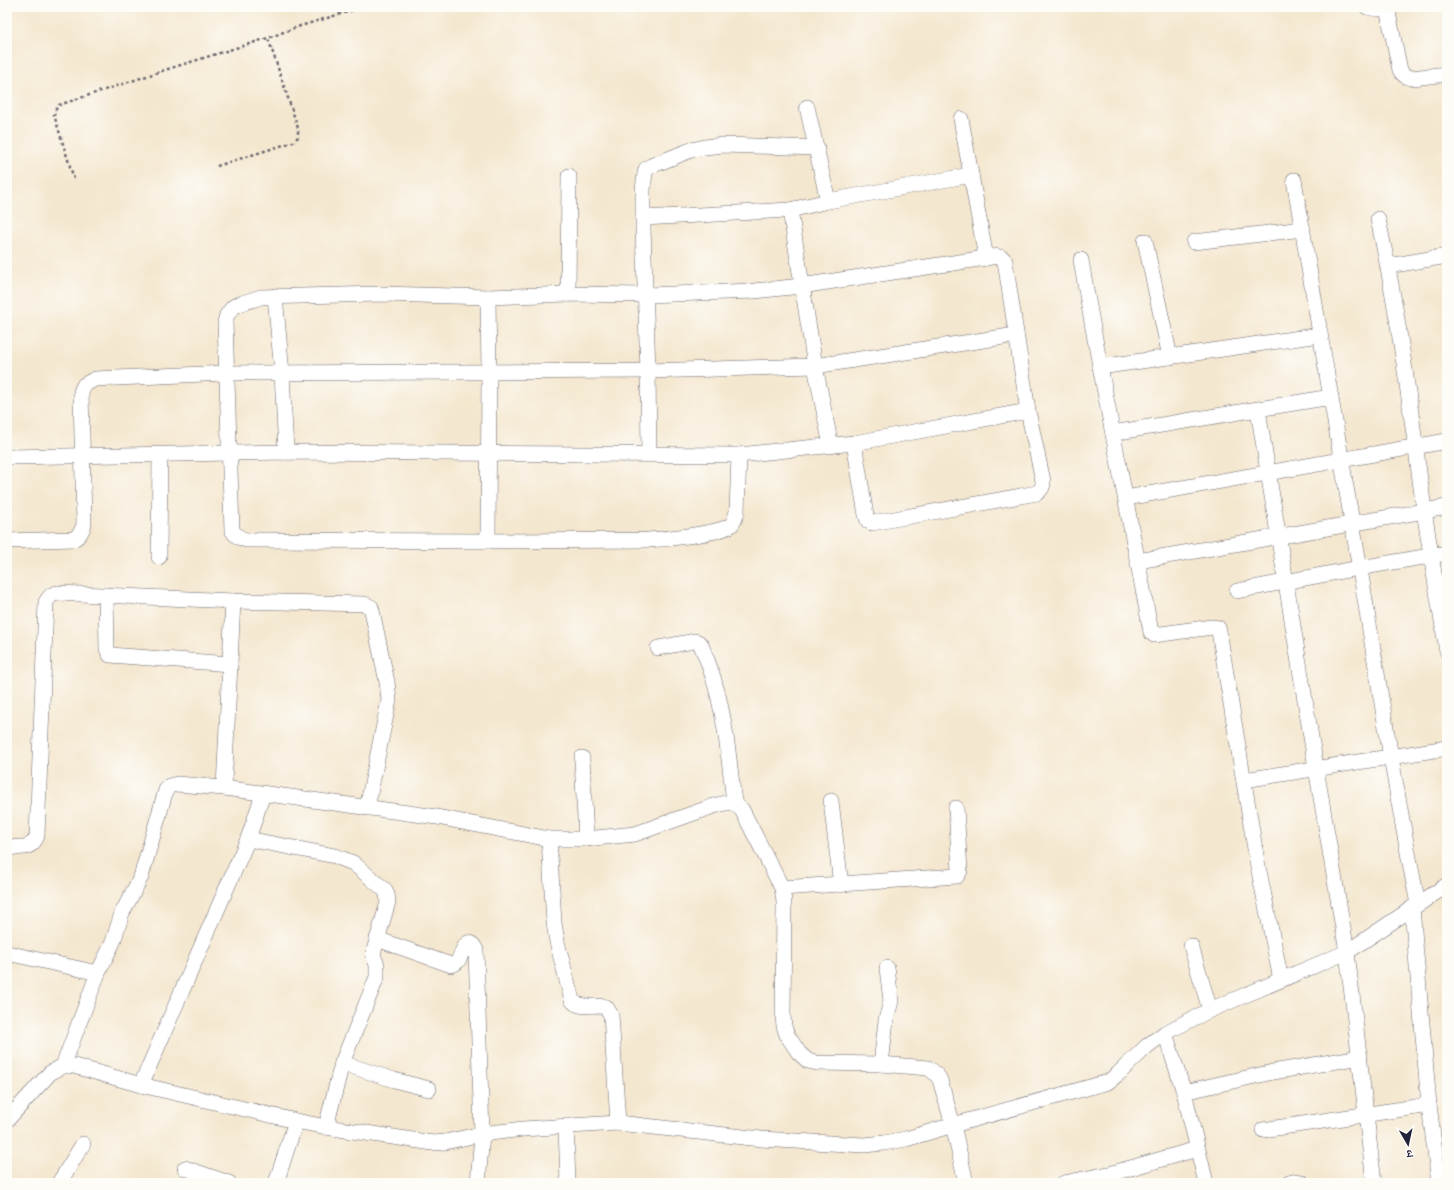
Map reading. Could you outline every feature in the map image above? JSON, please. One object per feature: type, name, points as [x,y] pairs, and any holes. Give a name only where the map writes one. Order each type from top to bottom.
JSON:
[{"type":"street","points":[[1367,7],[1378,9],[1389,7],[1400,70],[1403,75],[1407,78],[1412,78],[1447,74]]},
{"type":"street","points":[[807,107],[828,201]]},
{"type":"street","points":[[961,119],[986,258]]},
{"type":"street","points":[[649,454],[643,218],[643,190],[646,169],[691,150],[705,147],[723,145],[817,148]]},
{"type":"street","points":[[643,218],[790,210],[828,201],[971,175]]},
{"type":"street","points":[[568,294],[569,176]]},
{"type":"street","points":[[1294,180],[1415,906],[1429,1105],[1439,1183]]},
{"type":"street","points":[[790,210],[814,366],[831,446]]},
{"type":"street","points":[[1378,218],[1388,266],[1416,446],[1424,510],[1444,621],[1447,651]]},
{"type":"street","points":[[1194,242],[1303,229]]},
{"type":"street","points":[[1145,241],[1170,357]]},
{"type":"street","points":[[739,455],[737,511],[735,520],[723,529],[666,539],[488,541],[246,540],[239,538],[232,530],[225,322],[227,315],[233,307],[261,297],[382,294],[488,297],[568,294],[646,295],[754,291],[801,286],[1000,256],[1005,262],[1028,411],[1043,481],[1043,487],[1041,490],[1037,493],[877,524],[872,523],[868,521],[866,515],[854,443]]},
{"type":"street","points":[[1388,266],[1447,256]]},
{"type":"street","points":[[1082,260],[1100,367],[1152,634],[1154,635],[1212,627],[1218,628],[1219,631],[1257,862],[1281,980]]},
{"type":"street","points":[[275,296],[282,373],[286,452]]},
{"type":"street","points":[[488,297],[490,372],[488,541]]},
{"type":"street","points":[[7,541],[74,539],[79,536],[84,524],[81,392],[86,383],[95,379],[226,373],[648,371],[814,366],[1016,335]]},
{"type":"street","points":[[1100,367],[1320,335]]},
{"type":"street","points":[[1113,433],[1331,397]]},
{"type":"street","points":[[1258,410],[1347,952],[1374,1183]]},
{"type":"street","points":[[7,457],[286,452],[739,455],[854,443],[1028,411]]},
{"type":"street","points":[[1126,498],[1447,441]]},
{"type":"street","points":[[158,557],[160,455]]},
{"type":"street","points":[[1138,561],[1447,507]]},
{"type":"street","points":[[1237,591],[1447,553]]},
{"type":"street","points":[[7,847],[30,846],[35,842],[37,836],[46,602],[52,594],[58,593],[233,601],[364,604],[371,607],[387,682],[389,700],[367,808]]},
{"type":"street","points":[[106,595],[107,649],[110,655],[230,664]]},
{"type":"street","points":[[224,788],[233,601]]},
{"type":"street","points":[[658,648],[694,640],[701,645],[719,697],[725,723],[734,803]]},
{"type":"street","points":[[1244,780],[1447,748]]},
{"type":"street","points":[[582,758],[586,840]]},
{"type":"street","points":[[63,1066],[98,974],[113,942],[122,913],[141,877],[166,790],[169,786],[177,784],[224,788],[437,817],[549,839],[586,840],[635,834],[714,806],[725,803],[734,803],[742,810],[782,888],[784,902],[783,1016],[787,1036],[799,1053],[808,1060],[816,1063],[881,1064],[928,1068],[932,1070],[938,1075],[940,1080],[953,1125],[966,1183]]},
{"type":"street","points":[[141,1085],[248,839],[262,794]]},
{"type":"street","points":[[831,801],[841,885]]},
{"type":"street","points":[[782,888],[957,876],[960,871],[956,808]]},
{"type":"street","points":[[248,839],[335,856],[353,863],[380,884],[387,894],[388,902],[373,954],[377,965],[377,977],[342,1063],[326,1127]]},
{"type":"street","points":[[549,839],[554,923],[557,942],[572,1000],[578,1005],[606,1007],[611,1016],[618,1123]]},
{"type":"street","points":[[7,1120],[50,1073],[63,1066],[74,1066],[141,1085],[296,1121],[433,1143],[482,1134],[566,1126],[618,1123],[762,1139],[864,1145],[884,1143],[906,1139],[1103,1084],[1118,1074],[1147,1046],[1165,1033],[1210,1010],[1347,952],[1447,885]]},
{"type":"street","points":[[377,939],[451,965],[458,961],[464,945],[471,943],[476,950],[482,1134],[478,1183]]},
{"type":"street","points":[[1191,946],[1210,1010]]},
{"type":"street","points":[[7,953],[98,974]]},
{"type":"street","points":[[881,1064],[886,1020],[891,1001],[888,968]]},
{"type":"street","points":[[1165,1033],[1184,1092],[1206,1183]]},
{"type":"street","points":[[1184,1092],[1273,1072],[1360,1057]]},
{"type":"street","points":[[342,1063],[394,1080],[430,1089]]},
{"type":"street","points":[[1263,1130],[1429,1105]]},
{"type":"street","points":[[276,1183],[296,1121]]},
{"type":"street","points":[[566,1126],[568,1183]]},
{"type":"street","points":[[58,1183],[83,1144]]},
{"type":"street","points":[[1064,1183],[1115,1178],[1197,1149]]},
{"type":"street","points":[[185,1168],[229,1183]]},
{"type":"street","points":[[1289,1183],[1297,1181],[1303,1183]]},
{"type":"path","points":[[74,180],[54,115],[59,105],[268,38],[297,27],[364,7]]},
{"type":"path","points":[[216,166],[293,142],[298,137],[298,128],[268,38]]}]
